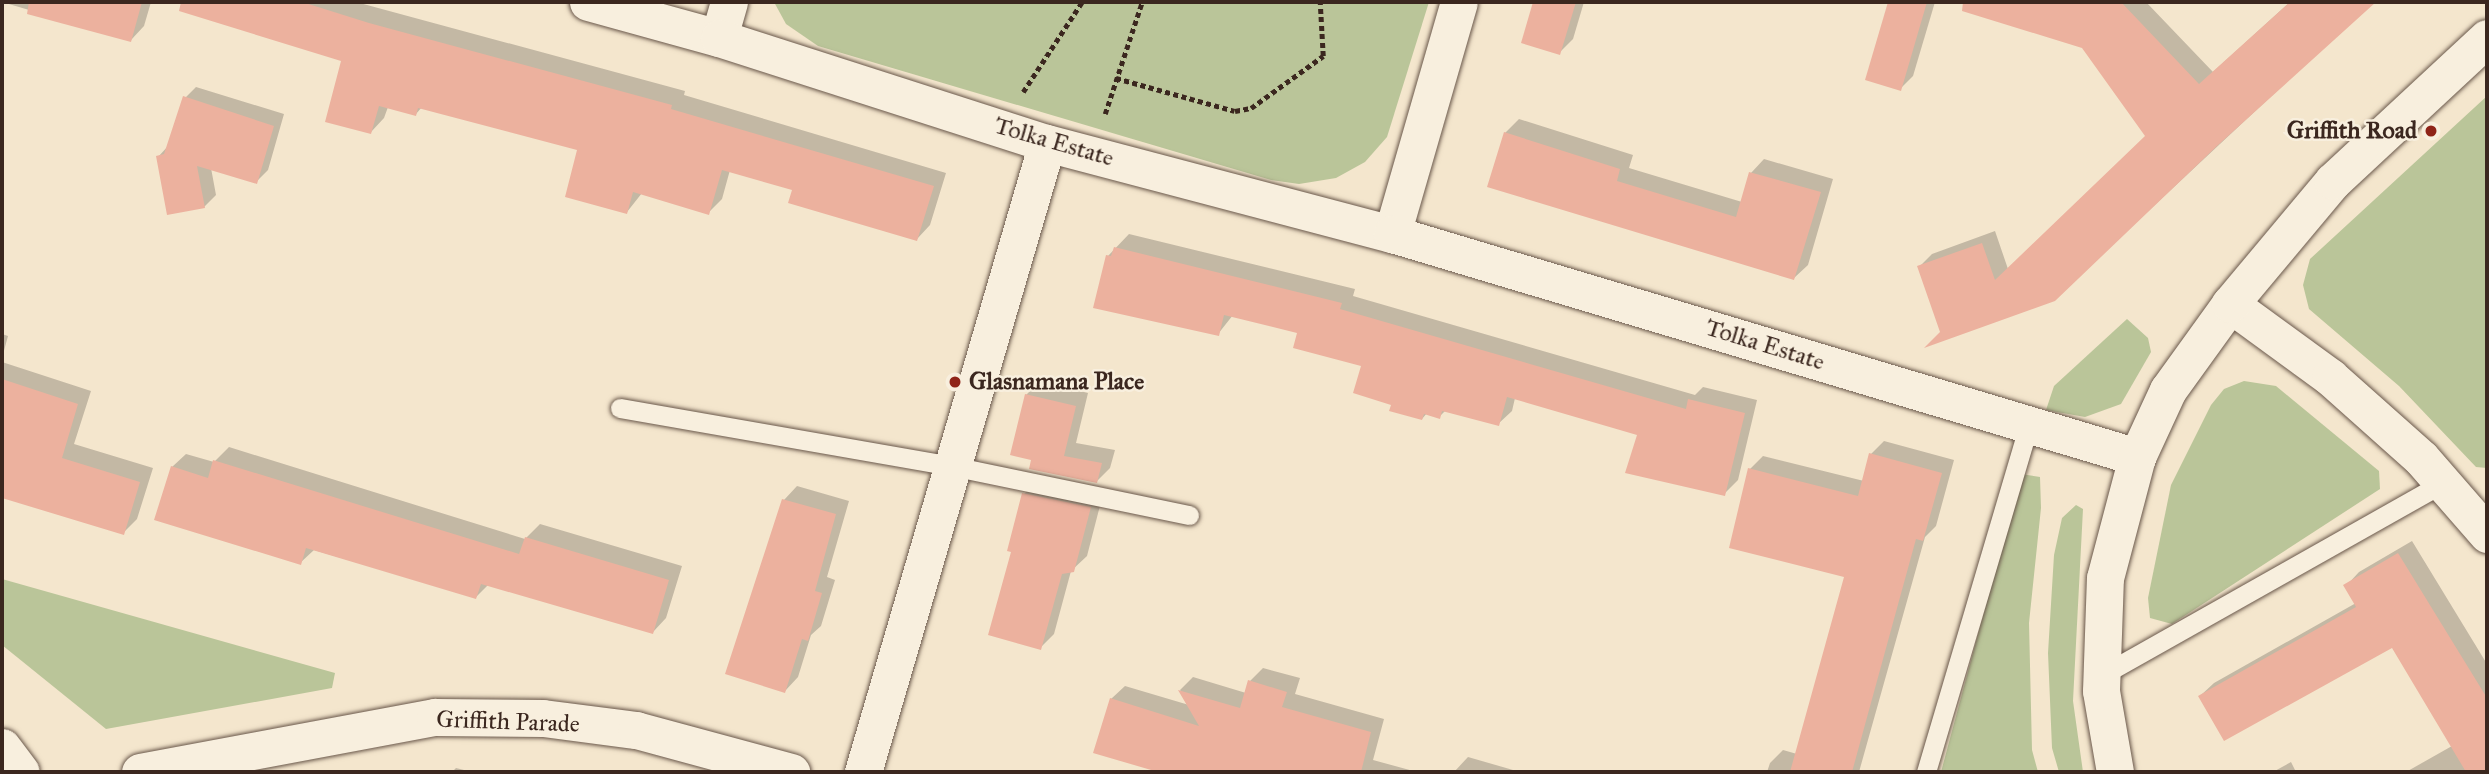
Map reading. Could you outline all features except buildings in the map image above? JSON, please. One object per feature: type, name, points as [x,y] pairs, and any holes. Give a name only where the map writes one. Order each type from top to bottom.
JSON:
[{"type":"street","name":"Tolka Estate","points":[[588,2],[719,38],[1047,143],[1392,234],[2137,457]]},
{"type":"street","points":[[719,38],[729,2]]},
{"type":"street","points":[[1392,234],[1460,2]]},
{"type":"street","points":[[2115,772],[2101,691],[2105,578],[2137,457],[2168,390],[2230,304],[2333,181],[2487,38]]},
{"type":"street","points":[[863,772],[1047,143]]},
{"type":"street","points":[[2230,304],[2330,377],[2421,458],[2486,527]]},
{"type":"street","name":"Griffith Parade","points":[[140,772],[435,717],[543,718],[636,730],[791,772]]},
{"type":"street","points":[[2,747],[21,772]]},
{"type":"lane","points":[[620,408],[952,466],[1189,515]]},
{"type":"lane","points":[[1926,772],[2029,425]]},
{"type":"lane","points":[[2102,675],[2443,483]]},
{"type":"path","points":[[999,128],[1082,2]]},
{"type":"path","points":[[1093,154],[1142,2]]},
{"type":"path","points":[[1116,78],[1235,111],[1251,108],[1323,56],[1320,2]]},
{"type":"green space","points":[[774,2],[1429,2],[1387,137],[1365,162],[1336,178],[1299,184],[1271,180],[818,46],[786,24]]},
{"type":"green space","points":[[2487,96],[2487,468],[2476,467],[2399,386],[2309,309],[2303,285],[2310,259]]},
{"type":"green space","points":[[2127,319],[2148,338],[2151,352],[2121,404],[2085,417],[2046,410],[2054,386]]},
{"type":"green space","points":[[2244,381],[2276,386],[2379,471],[2380,489],[2172,624],[2150,618],[2148,598],[2171,485],[2211,405],[2224,389]]},
{"type":"green space","points":[[2021,474],[2040,477],[2041,508],[2029,623],[2032,750],[2038,772],[1941,772]]},
{"type":"green space","points":[[2076,505],[2083,509],[2073,701],[2083,772],[2059,772],[2052,748],[2048,653],[2054,555],[2062,518]]},
{"type":"green space","points":[[2,579],[335,673],[332,688],[106,729],[2,645]]},
{"type":"place","name":"Griffith Road","points":[[2431,131]]},
{"type":"place","name":"Glasnamana Place","points":[[955,382]]}]
